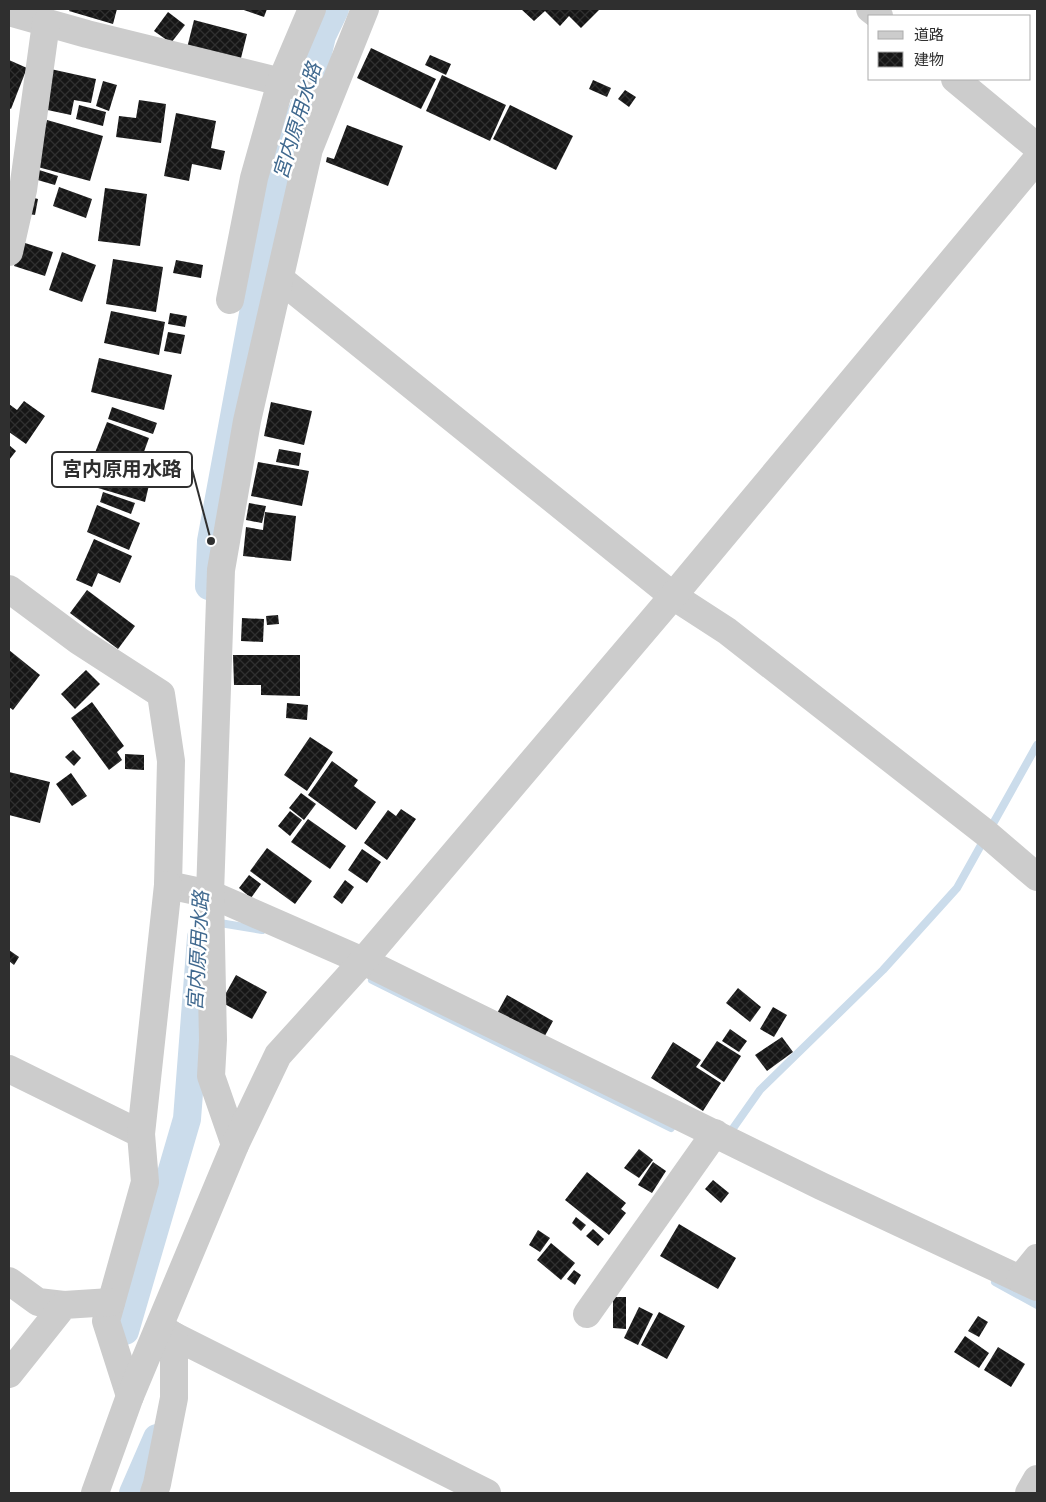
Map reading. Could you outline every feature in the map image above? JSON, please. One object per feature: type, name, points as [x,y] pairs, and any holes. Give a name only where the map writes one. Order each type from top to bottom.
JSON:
[{"type":"street","points":[[230,300],[254,178],[282,82],[312,9]]},
{"type":"street","points":[[235,1145],[212,1076],[210,899],[221,570],[247,421],[309,149],[329,94],[366,9]]},
{"type":"street","points":[[9,12],[87,34],[329,94]]},
{"type":"street","points":[[9,252],[23,190],[46,23]]},
{"type":"street","points":[[956,80],[1037,147]]},
{"type":"street","points":[[95,1493],[130,1396],[167,1332],[235,1145],[278,1055],[363,961],[673,596],[1037,159]]},
{"type":"street","points":[[280,279],[673,596],[726,631],[980,828],[1037,877]]},
{"type":"street","points":[[9,589],[80,641],[160,694],[171,761],[169,885],[141,1134],[145,1182],[106,1321],[130,1396]]},
{"type":"street","points":[[169,885],[210,899],[363,961],[821,1186],[1029,1283],[1037,1258]]},
{"type":"street","points":[[9,1069],[141,1134]]},
{"type":"street","points":[[587,1314],[716,1134]]},
{"type":"street","points":[[9,1281],[38,1302],[64,1305],[111,1302]]},
{"type":"street","points":[[9,1374],[64,1305]]},
{"type":"street","points":[[154,1493],[174,1398],[167,1332]]},
{"type":"street","points":[[167,1332],[487,1493]]},
{"type":"street","points":[[1029,1493],[1037,1479]]},
{"type":"building","points":[[70,9],[117,9],[113,24],[69,11]]},
{"type":"building","points":[[241,9],[267,9],[264,17]]},
{"type":"building","points":[[521,9],[600,9],[581,28],[569,16],[560,26],[545,11],[534,21]]},
{"type":"building","points":[[168,12],[185,25],[171,43],[154,31]]},
{"type":"building","points":[[194,20],[247,34],[239,66],[186,52]]},
{"type":"building","points":[[371,48],[436,79],[421,109],[357,78]]},
{"type":"building","points":[[430,55],[451,64],[446,75],[425,65]]},
{"type":"building","points":[[9,60],[27,68],[11,109],[9,108]]},
{"type":"building","points":[[46,68],[96,79],[91,103],[74,100],[71,115],[38,108]]},
{"type":"building","points":[[442,75],[506,105],[490,141],[426,111]]},
{"type":"building","points":[[593,80],[611,88],[607,97],[589,89]]},
{"type":"building","points":[[103,81],[117,85],[109,111],[96,106]]},
{"type":"building","points":[[625,90],[636,97],[629,107],[618,99]]},
{"type":"building","points":[[139,100],[166,104],[161,143],[116,137],[119,116],[136,118]]},
{"type":"building","points":[[79,105],[106,112],[103,126],[76,119]]},
{"type":"building","points":[[510,105],[573,136],[556,170],[493,139]]},
{"type":"building","points":[[176,113],[216,121],[211,148],[225,151],[221,170],[192,164],[189,181],[164,176]]},
{"type":"building","points":[[47,120],[103,136],[90,181],[34,166]]},
{"type":"building","points":[[347,125],[403,146],[388,186],[326,162],[327,157],[334,159]]},
{"type":"building","points":[[36,169],[58,176],[55,185],[34,179]]},
{"type":"building","points":[[59,187],[92,199],[86,218],[53,206]]},
{"type":"building","points":[[105,188],[147,194],[140,246],[98,241]]},
{"type":"building","points":[[27,196],[38,199],[35,215],[23,213]]},
{"type":"building","points":[[22,242],[53,252],[45,276],[14,266]]},
{"type":"building","points":[[62,252],[96,265],[82,302],[49,290]]},
{"type":"building","points":[[113,259],[163,267],[156,312],[106,304]]},
{"type":"building","points":[[176,260],[203,265],[201,278],[173,273]]},
{"type":"building","points":[[111,311],[165,322],[159,355],[104,343]]},
{"type":"building","points":[[170,313],[187,316],[185,327],[168,324]]},
{"type":"building","points":[[168,332],[185,335],[181,354],[164,351]]},
{"type":"building","points":[[99,358],[172,375],[164,410],[91,392]]},
{"type":"building","points":[[24,401],[45,416],[26,444],[9,432],[9,404],[17,410]]},
{"type":"building","points":[[271,402],[312,411],[304,445],[264,436]]},
{"type":"building","points":[[112,407],[157,423],[153,434],[108,419]]},
{"type":"building","points":[[107,422],[149,438],[134,479],[91,463]]},
{"type":"building","points":[[9,445],[16,451],[9,460]]},
{"type":"building","points":[[279,449],[301,453],[299,466],[276,462]]},
{"type":"building","points":[[258,462],[309,471],[302,506],[251,496]]},
{"type":"building","points":[[103,472],[149,485],[145,502],[98,488]]},
{"type":"building","points":[[103,492],[135,503],[131,514],[100,502]]},
{"type":"building","points":[[249,503],[266,506],[262,523],[246,520]]},
{"type":"building","points":[[97,505],[140,523],[129,550],[87,532]]},
{"type":"building","points":[[265,512],[296,516],[291,561],[243,556],[246,527],[263,530]]},
{"type":"building","points":[[94,539],[132,556],[120,583],[98,573],[92,587],[76,580]]},
{"type":"building","points":[[87,590],[135,626],[118,649],[70,613]]},
{"type":"building","points":[[278,615],[279,624],[267,625],[266,616]]},
{"type":"building","points":[[242,618],[264,619],[263,642],[241,641]]},
{"type":"building","points":[[9,650],[40,675],[13,710],[9,707]]},
{"type":"building","points":[[233,655],[300,655],[300,696],[261,695],[261,685],[234,685]]},
{"type":"building","points":[[86,670],[100,684],[75,709],[61,694]]},
{"type":"building","points":[[92,702],[124,746],[117,752],[122,760],[109,770],[71,718]]},
{"type":"building","points":[[287,703],[308,705],[307,720],[286,718]]},
{"type":"building","points":[[310,737],[333,752],[307,791],[284,775]]},
{"type":"building","points":[[73,750],[81,758],[74,766],[65,757]]},
{"type":"building","points":[[125,754],[144,755],[144,770],[125,769]]},
{"type":"building","points":[[332,761],[358,780],[354,786],[376,802],[356,830],[308,795]]},
{"type":"building","points":[[9,772],[50,782],[40,823],[9,815]]},
{"type":"building","points":[[71,773],[87,796],[72,806],[56,784]]},
{"type":"building","points":[[301,793],[316,804],[304,820],[289,808]]},
{"type":"building","points":[[401,809],[416,819],[387,860],[364,843],[388,810],[396,816]]},
{"type":"building","points":[[290,811],[302,820],[290,836],[278,826]]},
{"type":"building","points":[[308,819],[346,846],[330,869],[291,842]]},
{"type":"building","points":[[267,848],[312,881],[295,904],[250,871]]},
{"type":"building","points":[[362,849],[381,862],[367,883],[348,870]]},
{"type":"building","points":[[249,875],[261,884],[251,898],[239,888]]},
{"type":"building","points":[[345,880],[354,887],[342,904],[333,897]]},
{"type":"building","points":[[9,950],[19,957],[14,965],[9,961]]},
{"type":"building","points":[[236,975],[267,992],[252,1019],[221,1002]]},
{"type":"building","points":[[738,988],[761,1007],[750,1022],[726,1003]]},
{"type":"building","points":[[507,995],[553,1021],[541,1043],[495,1017]]},
{"type":"building","points":[[773,1007],[787,1015],[774,1037],[760,1029]]},
{"type":"building","points":[[730,1029],[747,1041],[739,1052],[722,1041]]},
{"type":"building","points":[[782,1037],[793,1052],[767,1071],[755,1055]]},
{"type":"building","points":[[717,1041],[741,1056],[724,1082],[700,1066]]},
{"type":"building","points":[[673,1042],[701,1060],[696,1067],[721,1083],[703,1111],[651,1078]]},
{"type":"building","points":[[639,1149],[653,1160],[639,1178],[624,1168]]},
{"type":"building","points":[[653,1162],[666,1171],[652,1193],[638,1185]]},
{"type":"building","points":[[587,1172],[626,1203],[621,1209],[626,1213],[609,1235],[565,1200]]},
{"type":"building","points":[[713,1180],[729,1193],[721,1203],[705,1189]]},
{"type":"building","points":[[576,1217],[586,1225],[581,1231],[572,1223]]},
{"type":"building","points":[[679,1224],[736,1258],[718,1289],[660,1256]]},
{"type":"building","points":[[593,1229],[604,1239],[598,1246],[586,1236]]},
{"type":"building","points":[[538,1230],[550,1238],[540,1252],[529,1245]]},
{"type":"building","points":[[551,1243],[575,1263],[561,1280],[537,1260]]},
{"type":"building","points":[[574,1270],[581,1275],[575,1285],[567,1279]]},
{"type":"building","points":[[613,1297],[626,1297],[626,1329],[613,1328]]},
{"type":"building","points":[[639,1307],[653,1314],[638,1345],[624,1338]]},
{"type":"building","points":[[659,1312],[685,1326],[667,1359],[641,1345]]},
{"type":"building","points":[[978,1316],[988,1322],[979,1337],[968,1331]]},
{"type":"building","points":[[965,1336],[989,1353],[979,1368],[954,1352]]},
{"type":"building","points":[[998,1347],[1025,1364],[1011,1387],[984,1370]]},
{"type":"waterway","name":"宮内原用水路","points":[[209,586],[211,541],[282,157],[307,99],[322,36],[335,9]]},
{"type":"waterway","points":[[729,1134],[760,1090],[883,970],[957,888],[1037,745]]},
{"type":"waterway","points":[[214,922],[262,930]]},
{"type":"waterway","name":"宮内原用水路","points":[[125,1331],[187,1119],[201,938]]},
{"type":"waterway","points":[[372,980],[671,1128]]},
{"type":"waterway","points":[[995,1282],[1037,1305]]},
{"type":"waterway","name":"宮内原用水路","points":[[133,1493],[157,1438]]},
{"type":"place","name":"宮内原用水路","points":[[211,541]]}]
